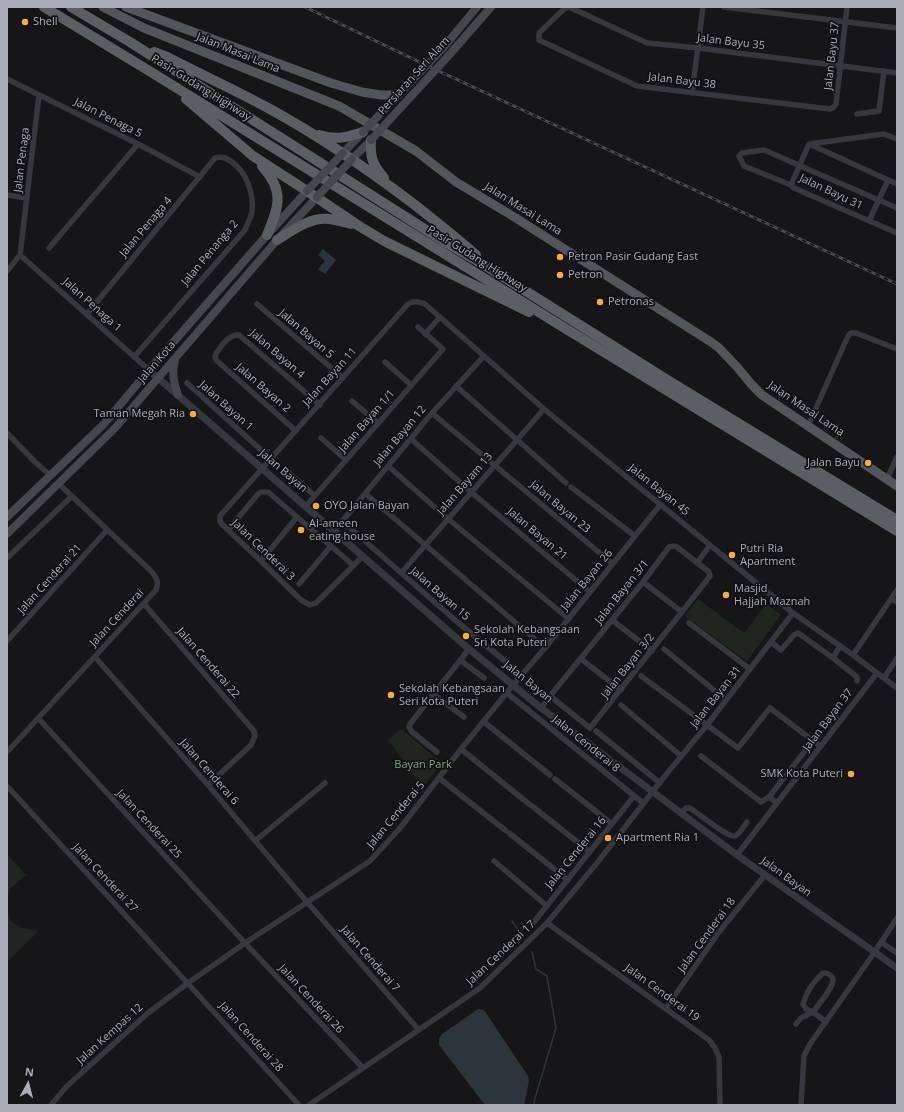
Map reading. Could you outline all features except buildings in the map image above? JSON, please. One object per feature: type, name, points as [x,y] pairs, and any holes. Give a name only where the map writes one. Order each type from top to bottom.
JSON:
[{"type":"highway","name":"Pasir Gudang Highway","points":[[44,7],[897,531]]},
{"type":"highway","name":"Pasir Gudang Highway","points":[[71,7],[130,42],[438,238],[897,520]]},
{"type":"highway","points":[[130,42],[174,61],[270,109],[343,153],[393,188],[464,244],[489,268]]},
{"type":"highway","points":[[152,72],[189,101],[253,156],[269,174],[277,192],[278,204],[267,235]]},
{"type":"highway","points":[[306,130],[326,137],[338,138],[363,132]]},
{"type":"highway","points":[[371,140],[370,153],[373,162],[378,172],[393,188]]},
{"type":"highway","points":[[253,156],[384,241],[537,316],[563,327]]},
{"type":"highway","points":[[277,240],[308,222],[318,220],[328,219],[359,226]]},
{"type":"main road","name":"Jalan Masai Lama","points":[[103,7],[144,28],[339,106],[416,151],[456,182],[622,285],[716,346],[762,395],[897,486]]},
{"type":"main road","points":[[120,16],[120,9],[126,7],[331,83],[362,92],[380,95],[398,95]]},
{"type":"main road","name":"Persiaran Seri Alam","points":[[307,191],[443,48],[477,7]]},
{"type":"main road","name":"Persiaran Seri Alam","points":[[317,197],[492,7]]},
{"type":"main road","name":"Jalan Kota","points":[[7,517],[104,424],[149,370],[307,191]]},
{"type":"main road","name":"Jalan Kota","points":[[7,534],[115,428],[277,240],[317,197]]},
{"type":"main road","points":[[176,357],[172,375],[178,395]]},
{"type":"street","name":"Jalan Bayu 35","points":[[569,7],[647,43],[897,72]]},
{"type":"street","name":"Jalan Bayu 38","points":[[569,7],[564,9],[539,33],[538,40],[638,86],[830,109],[834,107]]},
{"type":"street","points":[[692,93],[703,7]]},
{"type":"street","points":[[724,7],[897,28]]},
{"type":"street","name":"Jalan Bayu 37","points":[[834,107],[836,104],[841,66],[847,7]]},
{"type":"street","points":[[857,114],[879,111],[884,71]]},
{"type":"street","name":"Jalan Penaga 5","points":[[7,79],[138,144],[200,177]]},
{"type":"street","name":"Jalan Penaga","points":[[20,254],[40,95]]},
{"type":"street","points":[[809,144],[884,134],[897,139]]},
{"type":"street","points":[[49,248],[138,144]]},
{"type":"street","points":[[809,144],[897,184]]},
{"type":"street","name":"Jalan Bayu 31","points":[[809,144],[791,185],[794,188],[897,233]]},
{"type":"street","points":[[791,185],[744,166],[739,156],[742,153],[764,150],[897,208]]},
{"type":"street","name":"Jalan Penaga 4","points":[[87,314],[215,158],[221,156]]},
{"type":"street","name":"Jalan Penanga 2","points":[[134,357],[245,230],[252,213],[251,194],[246,179],[237,166],[221,156]]},
{"type":"street","points":[[869,221],[888,180]]},
{"type":"street","points":[[7,195],[27,198]]},
{"type":"street","points":[[7,271],[20,254]]},
{"type":"street","name":"Jalan Penaga 1","points":[[20,254],[149,370]]},
{"type":"street","name":"Jalan Bayan 45","points":[[415,302],[425,304],[544,409],[793,613],[897,688]]},
{"type":"street","name":"Jalan Bayan 11","points":[[263,469],[408,304],[415,302]]},
{"type":"street","name":"Jalan Bayan 5","points":[[257,304],[343,378]]},
{"type":"street","points":[[418,327],[426,334],[440,317]]},
{"type":"street","points":[[808,426],[848,336],[851,333],[856,333],[897,349]]},
{"type":"street","name":"Jalan Bayan 4","points":[[216,360],[216,353],[231,336],[234,334],[239,335],[320,405]]},
{"type":"street","name":"Jalan Bayan 1/1","points":[[306,506],[443,349],[426,334]]},
{"type":"street","name":"Jalan Bayan 12","points":[[334,531],[432,413],[484,356]]},
{"type":"street","name":"Jalan Bayan 2","points":[[216,360],[296,431]]},
{"type":"street","points":[[385,362],[411,385]]},
{"type":"street","name":"Jalan Bayan","points":[[149,370],[469,649],[541,708],[737,855],[897,968]]},
{"type":"street","name":"Jalan Bayan 1","points":[[187,383],[271,459]]},
{"type":"street","points":[[456,386],[569,485],[635,536]]},
{"type":"street","points":[[352,401],[378,423]]},
{"type":"street","name":"Jalan Bayam 13","points":[[401,573],[544,409]]},
{"type":"street","name":"Jalan Bayan 23","points":[[432,413],[613,564]]},
{"type":"street","points":[[7,433],[50,475]]},
{"type":"street","points":[[321,438],[346,460]]},
{"type":"street","name":"Jalan Bayan 21","points":[[411,439],[471,492],[590,592]]},
{"type":"street","points":[[887,479],[897,457]]},
{"type":"street","points":[[388,466],[448,519],[569,619]]},
{"type":"street","name":"Jalan Cenderai 3","points":[[263,469],[220,516],[220,522],[301,600],[310,605],[316,603],[353,565]]},
{"type":"street","points":[[288,472],[315,496]]},
{"type":"street","name":"Jalan Cenderai","points":[[7,752],[144,604],[156,590],[158,584],[152,572],[59,484]]},
{"type":"street","points":[[228,530],[258,494],[265,492],[271,494],[353,565],[363,556]]},
{"type":"street","points":[[366,494],[546,648]]},
{"type":"street","points":[[7,558],[72,496]]},
{"type":"street","name":"Jalan Bayan 26","points":[[513,685],[546,648],[660,505]]},
{"type":"street","points":[[260,560],[297,517]]},
{"type":"street","name":"Jalan Bayan 15","points":[[342,521],[455,620],[522,675]]},
{"type":"street","name":"Jalan Cenderai 21","points":[[7,641],[107,530]]},
{"type":"street","points":[[697,563],[710,545]]},
{"type":"street","points":[[299,584],[331,546]]},
{"type":"street","name":"Jalan Bayan 3/1","points":[[541,708],[643,582],[669,547],[677,547],[697,563]]},
{"type":"street","name":"Jalan Bayan 3/2","points":[[550,696],[590,728],[710,576],[709,572],[697,563]]},
{"type":"street","points":[[643,582],[682,612]]},
{"type":"street","points":[[853,655],[897,590]]},
{"type":"street","points":[[892,599],[897,602]]},
{"type":"street","name":"Jalan Cenderai 22","points":[[144,604],[254,731],[255,736],[251,745],[208,785]]},
{"type":"street","name":"Jalan Bayan 31","points":[[652,792],[707,725],[793,613]]},
{"type":"street","points":[[612,620],[652,651]]},
{"type":"street","points":[[689,623],[750,670]]},
{"type":"street","points":[[771,642],[781,650],[794,635],[798,633],[857,677],[857,681]]},
{"type":"street","points":[[833,658],[840,646]]},
{"type":"street","points":[[437,752],[412,732],[409,727],[411,721],[469,649]]},
{"type":"street","points":[[664,649],[726,700]]},
{"type":"street","name":"Jalan Cenderai 6","points":[[95,657],[208,785],[307,902]]},
{"type":"street","points":[[884,678],[897,658]]},
{"type":"street","points":[[581,659],[621,690]]},
{"type":"street","points":[[460,660],[484,678]]},
{"type":"street","name":"Jalan Bayan 37","points":[[737,855],[877,673]]},
{"type":"street","points":[[641,676],[738,748],[770,708],[820,746]]},
{"type":"street","name":"Jalan Cenderai 5","points":[[188,983],[370,861],[401,827],[513,685]]},
{"type":"street","name":"Jalan Cenderai 8","points":[[507,693],[643,803]]},
{"type":"street","points":[[433,694],[464,717]]},
{"type":"street","points":[[621,705],[681,756]]},
{"type":"street","name":"Jalan Cenderai 25","points":[[38,718],[246,943]]},
{"type":"street","points":[[484,722],[612,824]]},
{"type":"street","points":[[596,731],[660,783]]},
{"type":"street","points":[[701,756],[762,802],[769,797],[812,742]]},
{"type":"street","points":[[461,749],[590,852]]},
{"type":"street","points":[[439,778],[568,880]]},
{"type":"street","points":[[255,841],[325,783]]},
{"type":"street","name":"Jalan Cenderai 27","points":[[7,786],[188,983]]},
{"type":"street","name":"Jalan Cenderai 17","points":[[309,1105],[480,988],[547,923],[597,863],[652,792]]},
{"type":"street","name":"Jalan Cenderai 16","points":[[534,922],[634,796]]},
{"type":"street","points":[[769,797],[777,803]]},
{"type":"street","points":[[681,813],[686,808],[690,808],[722,832],[730,836],[736,835],[747,822]]},
{"type":"street","points":[[494,861],[547,906]]},
{"type":"street","name":"Jalan Cenderai 18","points":[[666,1008],[719,932],[765,875]]},
{"type":"street","name":"Jalan Cenderai 7","points":[[307,902],[419,1030]]},
{"type":"street","points":[[801,1105],[804,1056],[810,1044],[897,918]]},
{"type":"street","name":"Jalan Cenderai 19","points":[[547,923],[709,1040],[716,1048],[719,1057],[720,1105]]},
{"type":"street","points":[[881,942],[897,953]]},
{"type":"street","name":"Jalan Cenderai 26","points":[[246,943],[363,1068]]},
{"type":"street","points":[[796,1024],[801,1018],[813,1012],[831,986],[833,980],[831,976],[823,973],[805,996],[803,1004],[806,1009],[813,1012],[826,1022]]},
{"type":"street","name":"Jalan Kempas 12","points":[[51,1105],[66,1087],[148,1013],[188,983]]},
{"type":"street","name":"Jalan Cenderai 28","points":[[188,983],[299,1105]]},
{"type":"green space","points":[[698,599],[744,633],[766,604],[781,615],[747,661],[685,616]]},
{"type":"green space","name":"Bayan Park","points":[[401,729],[442,763],[423,787],[388,740]]},
{"type":"green space","points":[[7,854],[26,875],[11,888],[7,897]]},
{"type":"green space","points":[[7,910],[12,922],[22,928],[39,931],[7,962]]},
{"type":"shaded area","points":[[323,249],[336,260],[325,274],[318,269],[325,261],[318,255]]},
{"type":"shaded area","points":[[478,1009],[484,1010],[528,1076],[529,1081],[524,1105],[485,1105],[439,1045],[439,1039],[442,1034]]},
{"type":"waterway","points":[[512,921],[524,938]]},
{"type":"waterway","points":[[532,952],[536,969],[547,976],[556,1028],[534,1105]]},
{"type":"railway","points":[[305,7],[430,67],[897,284]]},
{"type":"place","name":"Shell","points":[[25,22]]},
{"type":"place","name":"Petron Pasir Gudang East","points":[[560,257]]},
{"type":"place","name":"Petron","points":[[560,275]]},
{"type":"place","name":"Petronas","points":[[600,302]]},
{"type":"place","name":"Taman Megah Ria","points":[[193,414]]},
{"type":"place","name":"Jalan Bayu","points":[[868,463]]},
{"type":"place","name":"OYO Jalan Bayan","points":[[316,506]]},
{"type":"place","name":"Al-ameen eating house","points":[[301,530]]},
{"type":"place","name":"Putri Ria Apartment","points":[[732,555]]},
{"type":"place","name":"Masjid Hajjah Maznah","points":[[726,595]]},
{"type":"place","name":"Sekolah Kebangsaan Sri Kota Puteri","points":[[466,636]]},
{"type":"place","name":"Sekolah Kebangsaan Seri Kota Puteri","points":[[391,695]]},
{"type":"place","name":"SMK Kota Puteri","points":[[851,774]]},
{"type":"place","name":"Apartment Ria 1","points":[[608,838]]}]
